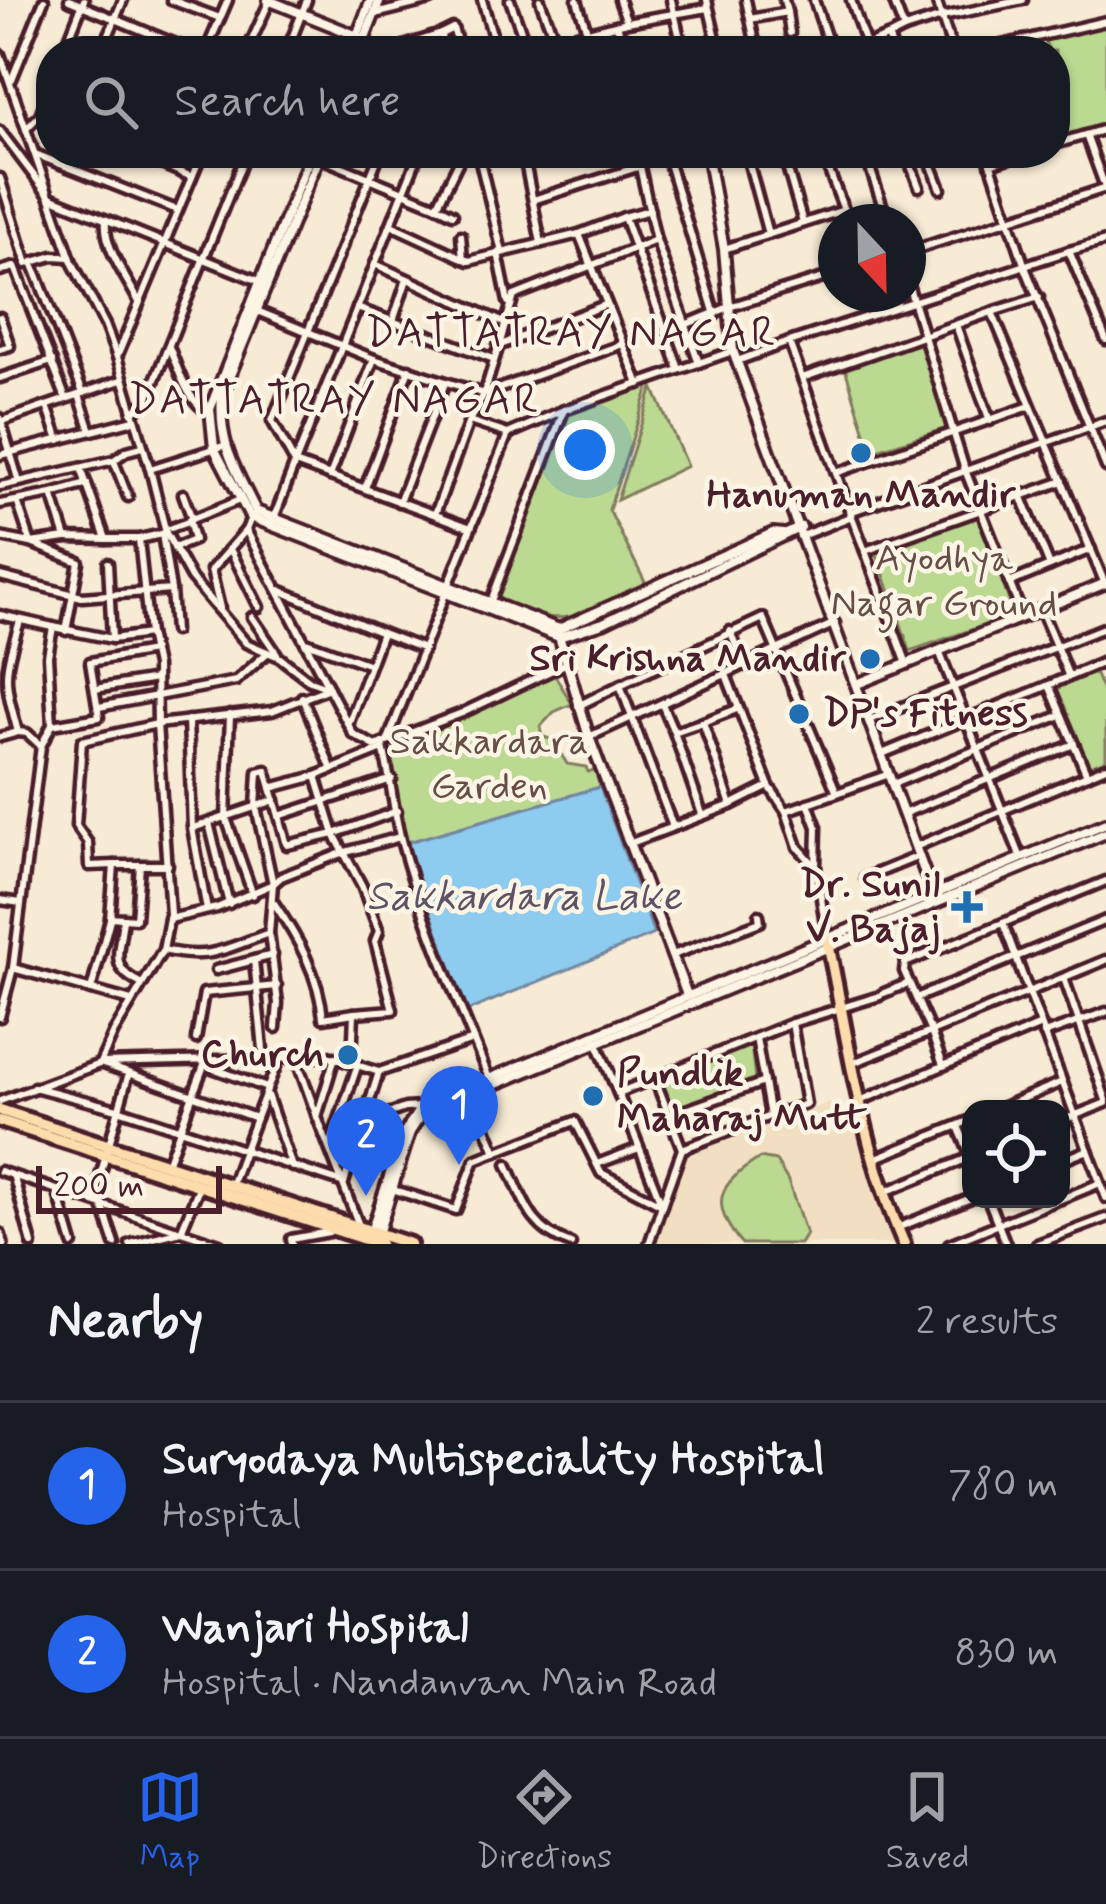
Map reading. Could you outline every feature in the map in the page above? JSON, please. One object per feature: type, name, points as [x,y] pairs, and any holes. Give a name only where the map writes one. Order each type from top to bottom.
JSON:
[{"type":"main road","points":[[269,0],[359,36]]},
{"type":"main road","points":[[362,36],[375,14],[376,0]]},
{"type":"main road","points":[[361,36],[376,0]]},
{"type":"main road","points":[[308,168],[210,413],[240,500],[253,514],[559,633],[664,589],[773,533],[802,531]]},
{"type":"main road","points":[[710,168],[735,356],[935,898]]},
{"type":"main road","points":[[253,514],[219,447],[219,424],[221,395],[257,311],[262,283]]},
{"type":"main road","points":[[857,684],[1106,583]]},
{"type":"main road","points":[[447,590],[490,601],[518,617]]},
{"type":"main road","points":[[559,633],[589,737],[689,999]]},
{"type":"main road","points":[[370,1239],[402,1137],[421,1107],[828,943],[1106,823]]},
{"type":"main road","points":[[1023,862],[1106,833]]},
{"type":"main road","points":[[828,943],[856,1102],[904,1244]]},
{"type":"main road","points":[[370,1239],[410,1132],[422,1115],[490,1082]]},
{"type":"main road","points":[[0,1105],[31,1125]]},
{"type":"main road","points":[[0,1121],[31,1125],[370,1239],[410,1244]]},
{"type":"main road","points":[[109,1151],[232,1186],[330,1226]]},
{"type":"main road","points":[[0,1234],[3,1244]]},
{"type":"street","points":[[11,82],[44,0]]},
{"type":"street","points":[[69,0],[158,36]]},
{"type":"street","points":[[108,36],[123,0]]},
{"type":"street","points":[[171,0],[220,18]]},
{"type":"street","points":[[212,36],[228,0]]},
{"type":"street","points":[[253,36],[269,0]]},
{"type":"street","points":[[293,36],[308,0]]},
{"type":"street","points":[[375,14],[431,0]]},
{"type":"street","points":[[482,0],[492,36]]},
{"type":"street","points":[[510,0],[527,36]]},
{"type":"street","points":[[540,0],[554,36]]},
{"type":"street","points":[[577,0],[588,32]]},
{"type":"street","points":[[619,0],[627,22]]},
{"type":"street","points":[[671,0],[679,36]]},
{"type":"street","points":[[746,0],[754,36]]},
{"type":"street","points":[[784,0],[790,33]]},
{"type":"street","points":[[814,0],[826,36]]},
{"type":"street","points":[[851,0],[863,36]]},
{"type":"street","points":[[893,0],[904,29]]},
{"type":"street","points":[[936,0],[948,36]]},
{"type":"street","points":[[890,36],[942,17],[1023,0]]},
{"type":"street","points":[[70,36],[83,2]]},
{"type":"street","points":[[574,36],[707,4],[715,36]]},
{"type":"street","points":[[751,19],[787,12]]},
{"type":"street","points":[[449,15],[455,36]]},
{"type":"street","points":[[1048,36],[1106,21]]},
{"type":"street","points":[[617,25],[620,36]]},
{"type":"street","points":[[435,36],[453,28]]},
{"type":"street","points":[[0,54],[36,157]]},
{"type":"street","points":[[26,129],[36,119]]},
{"type":"street","points":[[1070,140],[1106,129]]},
{"type":"street","points":[[0,131],[50,197],[262,283]]},
{"type":"street","points":[[926,246],[1106,189],[1086,135]]},
{"type":"street","points":[[40,168],[70,257],[117,356],[166,532],[174,631]]},
{"type":"street","points":[[71,168],[178,210]]},
{"type":"street","points":[[171,168],[192,177]]},
{"type":"street","points":[[117,356],[196,168]]},
{"type":"street","points":[[0,455],[133,417],[146,403],[240,168]]},
{"type":"street","points":[[346,168],[452,214]]},
{"type":"street","points":[[373,168],[272,421],[295,464],[471,528]]},
{"type":"street","points":[[273,522],[413,168]]},
{"type":"street","points":[[437,206],[456,168]]},
{"type":"street","points":[[484,168],[510,308]]},
{"type":"street","points":[[529,168],[541,242]]},
{"type":"street","points":[[533,200],[635,168]]},
{"type":"street","points":[[641,168],[656,240],[699,363]]},
{"type":"street","points":[[671,168],[715,315]]},
{"type":"street","points":[[750,168],[768,235]]},
{"type":"street","points":[[788,168],[803,223]]},
{"type":"street","points":[[828,168],[842,204]]},
{"type":"street","points":[[870,168],[882,204]]},
{"type":"street","points":[[912,168],[919,188]]},
{"type":"street","points":[[933,168],[941,189]]},
{"type":"street","points":[[991,168],[1024,267],[1106,467]]},
{"type":"street","points":[[0,178],[91,431]]},
{"type":"street","points":[[391,225],[469,261],[579,234],[650,210]]},
{"type":"street","points":[[624,217],[680,369]]},
{"type":"street","points":[[724,249],[818,218]]},
{"type":"street","points":[[106,220],[116,258],[140,302]]},
{"type":"street","points":[[579,234],[639,385]]},
{"type":"street","points":[[461,235],[463,259]]},
{"type":"street","points":[[435,514],[469,421],[484,394],[514,296],[656,240]]},
{"type":"street","points":[[926,297],[1106,241]]},
{"type":"street","points":[[1069,251],[1106,340]]},
{"type":"street","points":[[0,271],[53,256],[70,257]]},
{"type":"street","points":[[375,264],[504,323]]},
{"type":"street","points":[[15,267],[66,399]]},
{"type":"street","points":[[393,321],[407,279]]},
{"type":"street","points":[[665,333],[818,280]]},
{"type":"street","points":[[801,378],[1039,297]]},
{"type":"street","points":[[498,346],[605,305]]},
{"type":"street","points":[[357,308],[494,359]]},
{"type":"street","points":[[257,311],[374,359],[484,394],[623,344]]},
{"type":"street","points":[[469,421],[508,434],[680,369],[789,342],[880,312]]},
{"type":"street","points":[[917,312],[965,470],[1023,617]]},
{"type":"street","points":[[992,312],[1106,583]]},
{"type":"street","points":[[0,317],[10,346],[0,350]]},
{"type":"street","points":[[956,326],[990,421]]},
{"type":"street","points":[[789,342],[907,664]]},
{"type":"street","points":[[169,347],[195,403],[210,413]]},
{"type":"street","points":[[330,476],[374,359]]},
{"type":"street","points":[[0,378],[52,361]]},
{"type":"street","points":[[365,488],[409,369]]},
{"type":"street","points":[[19,482],[0,421],[122,380]]},
{"type":"street","points":[[399,502],[446,381]]},
{"type":"street","points":[[47,406],[59,440]]},
{"type":"street","points":[[836,473],[1030,406]]},
{"type":"street","points":[[490,601],[564,410]]},
{"type":"street","points":[[802,531],[1106,421]]},
{"type":"street","points":[[490,1082],[428,931],[400,837],[384,745],[508,434]]},
{"type":"street","points":[[0,486],[114,460],[142,447]]},
{"type":"street","points":[[150,470],[219,447]]},
{"type":"street","points":[[114,460],[128,497]]},
{"type":"street","points":[[81,468],[106,539]]},
{"type":"street","points":[[865,551],[1063,481]]},
{"type":"street","points":[[0,504],[87,484]]},
{"type":"street","points":[[52,494],[66,538]]},
{"type":"street","points":[[174,548],[195,544],[183,494]]},
{"type":"street","points":[[1022,495],[1050,566]]},
{"type":"street","points":[[31,543],[139,538],[166,532],[240,500]]},
{"type":"street","points":[[17,501],[31,543]]},
{"type":"street","points":[[220,609],[211,569],[246,530],[253,514]]},
{"type":"street","points":[[246,530],[353,734],[375,746],[384,745]]},
{"type":"street","points":[[166,532],[191,578],[246,643],[279,657]]},
{"type":"street","points":[[100,1064],[163,950],[169,919],[156,679],[139,538]]},
{"type":"street","points":[[0,539],[31,543],[79,562],[66,631]]},
{"type":"street","points":[[230,549],[259,607]]},
{"type":"street","points":[[1009,583],[1091,549]]},
{"type":"street","points":[[108,563],[112,639]]},
{"type":"street","points":[[0,577],[74,594],[171,590]]},
{"type":"street","points":[[276,588],[424,649]]},
{"type":"street","points":[[1040,610],[1069,677]]},
{"type":"street","points":[[0,615],[112,639],[149,634]]},
{"type":"street","points":[[252,617],[279,657],[310,681],[328,688]]},
{"type":"street","points":[[578,706],[763,618],[837,793]]},
{"type":"street","points":[[18,732],[4,672],[20,621]]},
{"type":"street","points":[[589,737],[835,623]]},
{"type":"street","points":[[0,1017],[13,968],[41,746],[52,724],[48,656],[53,627]]},
{"type":"street","points":[[869,720],[1106,628]]},
{"type":"street","points":[[730,631],[743,664]]},
{"type":"street","points":[[348,725],[382,633]]},
{"type":"street","points":[[304,641],[370,665]]},
{"type":"street","points":[[52,724],[100,717],[90,662],[153,651]]},
{"type":"street","points":[[939,651],[1023,862]]},
{"type":"street","points":[[99,707],[236,681],[267,653]]},
{"type":"street","points":[[881,755],[1106,661]]},
{"type":"street","points":[[271,788],[332,770],[565,664]]},
{"type":"street","points":[[724,672],[798,847],[817,867]]},
{"type":"street","points":[[95,689],[156,679]]},
{"type":"street","points":[[620,685],[673,827]]},
{"type":"street","points":[[1048,685],[1087,775]]},
{"type":"street","points":[[168,865],[89,866],[88,843],[76,826],[82,741],[157,724],[272,711],[328,688]]},
{"type":"street","points":[[302,697],[332,770]]},
{"type":"street","points":[[661,702],[703,815]]},
{"type":"street","points":[[674,732],[737,709]]},
{"type":"street","points":[[786,812],[978,749],[1061,715]]},
{"type":"street","points":[[230,716],[226,818],[253,895]]},
{"type":"street","points":[[188,720],[192,828],[207,910]]},
{"type":"street","points":[[703,722],[731,805]]},
{"type":"street","points":[[0,737],[27,733],[41,746]]},
{"type":"street","points":[[903,814],[1074,744]]},
{"type":"street","points":[[865,878],[1002,810],[1106,767]]},
{"type":"street","points":[[276,1028],[277,986],[269,933],[273,884],[256,808],[258,772],[266,770],[287,845],[397,811]]},
{"type":"street","points":[[272,901],[307,959],[321,995],[323,1018],[393,1010],[375,940],[379,931],[334,834],[316,776]]},
{"type":"street","points":[[279,816],[392,779]]},
{"type":"street","points":[[631,843],[731,805],[769,785]]},
{"type":"street","points":[[192,828],[275,800]]},
{"type":"street","points":[[808,803],[817,827],[817,867],[828,943]]},
{"type":"street","points":[[209,823],[229,904]]},
{"type":"street","points":[[169,919],[229,904],[342,853],[400,837]]},
{"type":"street","points":[[91,990],[110,917],[114,865]]},
{"type":"street","points":[[110,917],[136,919],[140,865]]},
{"type":"street","points":[[943,1065],[905,963],[1106,880]]},
{"type":"street","points":[[0,900],[21,903]]},
{"type":"street","points":[[673,955],[760,922],[760,915]]},
{"type":"street","points":[[123,918],[118,966],[124,976],[142,984]]},
{"type":"street","points":[[916,998],[1106,920]]},
{"type":"street","points":[[1003,923],[1106,1198]]},
{"type":"street","points":[[163,950],[187,957],[210,955],[269,933]]},
{"type":"street","points":[[216,970],[273,955]]},
{"type":"street","points":[[254,960],[264,1059]]},
{"type":"street","points":[[850,1064],[1106,960]]},
{"type":"street","points":[[13,968],[132,1001]]},
{"type":"street","points":[[1064,978],[1106,1102],[1070,1118]]},
{"type":"street","points":[[618,1093],[909,982]]},
{"type":"street","points":[[196,1039],[205,993],[277,986]]},
{"type":"street","points":[[856,1102],[943,1065],[1106,1012]]},
{"type":"street","points":[[329,1148],[355,1063],[354,1013]]},
{"type":"street","points":[[682,1149],[806,1104],[792,1023]]},
{"type":"street","points":[[756,1038],[770,1116]]},
{"type":"street","points":[[595,1039],[662,1205]]},
{"type":"street","points":[[0,1105],[34,1087],[100,1064],[334,1058],[380,1072],[473,1040]]},
{"type":"street","points":[[296,1058],[370,1239]]},
{"type":"street","points":[[317,1117],[334,1058]]},
{"type":"street","points":[[232,1186],[280,1059]]},
{"type":"street","points":[[205,1062],[267,1090],[292,1167]]},
{"type":"street","points":[[166,1165],[205,1062]]},
{"type":"street","points":[[100,1064],[256,1118]]},
{"type":"street","points":[[344,1183],[380,1072]]},
{"type":"street","points":[[115,1244],[98,1203],[129,1073]]},
{"type":"street","points":[[650,1244],[682,1149],[655,1078]]},
{"type":"street","points":[[669,1116],[764,1082]]},
{"type":"street","points":[[1019,1100],[1062,1082]]},
{"type":"street","points":[[34,1087],[121,1110],[344,1183]]},
{"type":"street","points":[[472,1093],[496,1152]]},
{"type":"street","points":[[334,1132],[421,1107]]},
{"type":"street","points":[[392,1189],[456,1210],[475,1160],[575,1121],[601,1173],[662,1205]]},
{"type":"street","points":[[872,1160],[962,1124]]},
{"type":"street","points":[[883,1193],[971,1157],[958,1126]]},
{"type":"street","points":[[597,1164],[638,1148]]},
{"type":"street","points":[[1070,1157],[1088,1150]]},
{"type":"street","points":[[507,1164],[532,1218],[548,1236],[572,1244]]},
{"type":"street","points":[[0,1172],[220,1244]]},
{"type":"street","points":[[14,1176],[32,1244]]},
{"type":"street","points":[[1070,1195],[1100,1183]]},
{"type":"street","points":[[181,1231],[200,1185]]},
{"type":"street","points":[[57,1190],[73,1244]]},
{"type":"street","points":[[897,1228],[962,1202]]},
{"type":"street","points":[[992,1208],[1006,1244]]},
{"type":"street","points":[[950,1244],[1038,1208]]},
{"type":"street","points":[[1037,1244],[1106,1218]]},
{"type":"street","points":[[292,1244],[291,1239],[330,1226],[328,1244]]},
{"type":"street","points":[[130,1244],[181,1231]]},
{"type":"shaded area","points":[[830,1102],[840,1125],[852,1122],[895,1244],[657,1244],[689,1154]]},
{"type":"green space","points":[[1106,26],[1106,126],[1070,136],[1070,36],[1058,36]]},
{"type":"green space","points":[[919,342],[947,428],[871,452],[844,365]]},
{"type":"green space","points":[[650,384],[609,510],[647,586],[592,611],[558,618],[521,610],[500,599],[498,594],[569,415]]},
{"type":"green space","points":[[653,387],[687,466],[617,500]]},
{"type":"green space","name":"Ayodhya Nagar Ground","points":[[978,513],[1014,615],[910,651],[875,549]]},
{"type":"green space","name":"Sakkardara Garden","points":[[553,672],[572,704],[554,712],[541,726],[541,736],[553,740],[567,764],[595,770],[600,787],[405,843],[393,747],[474,714]]},
{"type":"green space","points":[[1092,674],[1106,698],[1106,760],[1090,766],[1056,691]]},
{"type":"green space","points":[[751,1043],[755,1079],[673,1111],[660,1081]]},
{"type":"green space","points":[[760,1158],[776,1161],[788,1181],[806,1234],[800,1244],[742,1244],[724,1217],[722,1195],[727,1185]]},
{"type":"water","name":"Sakkardara Lake","points":[[600,787],[654,934],[467,1011],[405,843]]},
{"type":"place","name":"Hanuman Mandir","points":[[861,453]]},
{"type":"place","name":"Sri Krishna Mandir","points":[[870,659]]},
{"type":"place","name":"DP's Fitness","points":[[799,714]]},
{"type":"place","name":"Dr. Sunil V. Bajaj","points":[[967,907]]},
{"type":"place","name":"Church","points":[[348,1055]]},
{"type":"place","name":"Pundlik Maharaj Mutt","points":[[593,1096]]},
{"type":"place","name":"Suryodaya Multispeciality Hospital","points":[[459,1165]]},
{"type":"place","name":"Wanjari Hospital","points":[[366,1196]]},
{"type":"district","name":"DATTATRAY NAGAR","points":[[572,334]]},
{"type":"district","name":"DATTATRAY NAGAR","points":[[335,401]]}]
